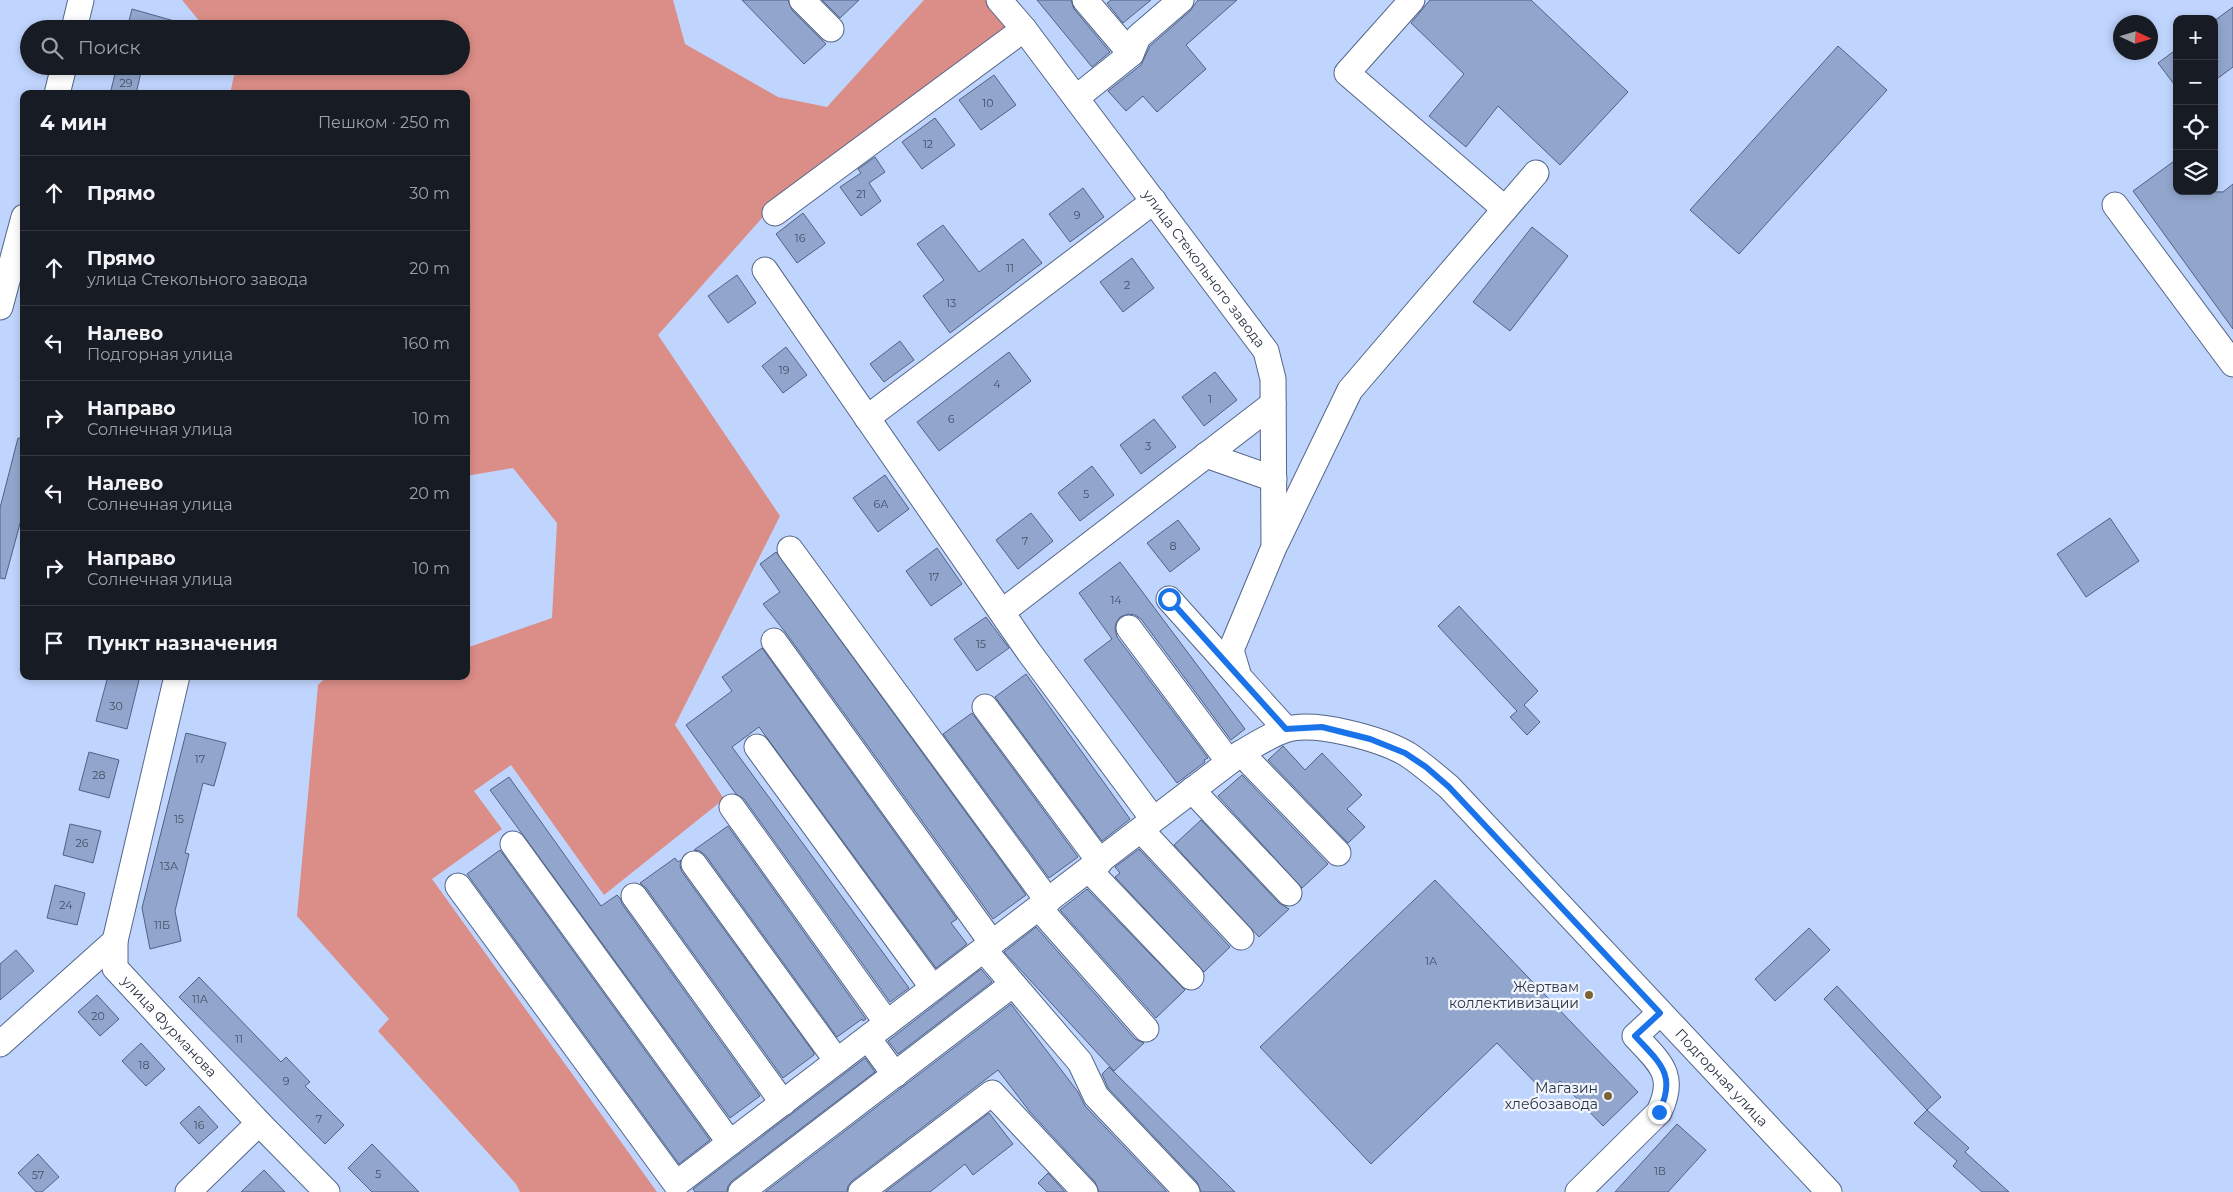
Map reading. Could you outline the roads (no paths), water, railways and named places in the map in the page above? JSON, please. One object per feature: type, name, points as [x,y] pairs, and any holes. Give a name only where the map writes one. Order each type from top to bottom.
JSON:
[{"type":"street","points":[[76,20],[82,0]]},
{"type":"street","points":[[802,0],[831,30]]},
{"type":"street","name":"улица Стекольного завода","points":[[999,0],[1024,28],[1266,351],[1273,379],[1274,547],[1231,650],[1239,676],[1286,729]]},
{"type":"street","points":[[1076,98],[1131,54],[1138,37],[1181,0]]},
{"type":"street","points":[[1412,0],[1348,73],[1505,209]]},
{"type":"street","points":[[1091,2],[1131,54]]},
{"type":"street","points":[[775,213],[1024,28]]},
{"type":"street","points":[[58,90],[62,75]]},
{"type":"street","points":[[1274,547],[1350,390],[1536,173]]},
{"type":"street","points":[[867,418],[1154,201]]},
{"type":"street","points":[[2115,205],[2233,364]]},
{"type":"street","points":[[0,307],[20,232]]},
{"type":"street","points":[[765,270],[1147,825],[1241,937]]},
{"type":"street","points":[[1002,612],[1273,404]]},
{"type":"street","points":[[1206,455],[1274,479]]},
{"type":"street","points":[[790,549],[1043,904],[1146,1029]]},
{"type":"street","points":[[1169,599],[1239,676]]},
{"type":"street","points":[[1129,628],[1235,757],[1338,853]]},
{"type":"street","points":[[774,641],[1013,984],[1080,1062],[1096,1096],[1187,1192]]},
{"type":"street","name":"улица Фурманова","points":[[176,680],[115,941],[114,968],[259,1123],[327,1192]]},
{"type":"street","points":[[985,707],[1094,866],[1191,978]]},
{"type":"street","name":"Подгорная улица","points":[[1286,729],[1322,727],[1370,739],[1405,753],[1426,767],[1449,787],[1829,1192]]},
{"type":"street","points":[[458,886],[676,1184],[1235,757],[1286,729]]},
{"type":"street","points":[[757,747],[933,988]]},
{"type":"street","points":[[1192,790],[1289,893]]},
{"type":"street","points":[[732,807],[888,1023]]},
{"type":"street","points":[[513,844],[730,1143]]},
{"type":"street","points":[[694,864],[837,1061]]},
{"type":"street","points":[[634,896],[783,1103]]},
{"type":"street","points":[[0,1044],[115,941]]},
{"type":"street","points":[[741,1192],[1013,984]]},
{"type":"street","points":[[1578,1192],[1659,1112],[1667,1096],[1667,1080],[1660,1063],[1635,1036],[1660,1013]]},
{"type":"street","points":[[868,1038],[895,1075]]},
{"type":"street","points":[[861,1192],[992,1093],[1085,1192]]},
{"type":"street","points":[[188,1192],[259,1123]]},
{"type":"place","name":"Жертвам коллективизации","points":[[1589,995]]},
{"type":"place","name":"Магазин хлебозавода","points":[[1608,1096]]}]
